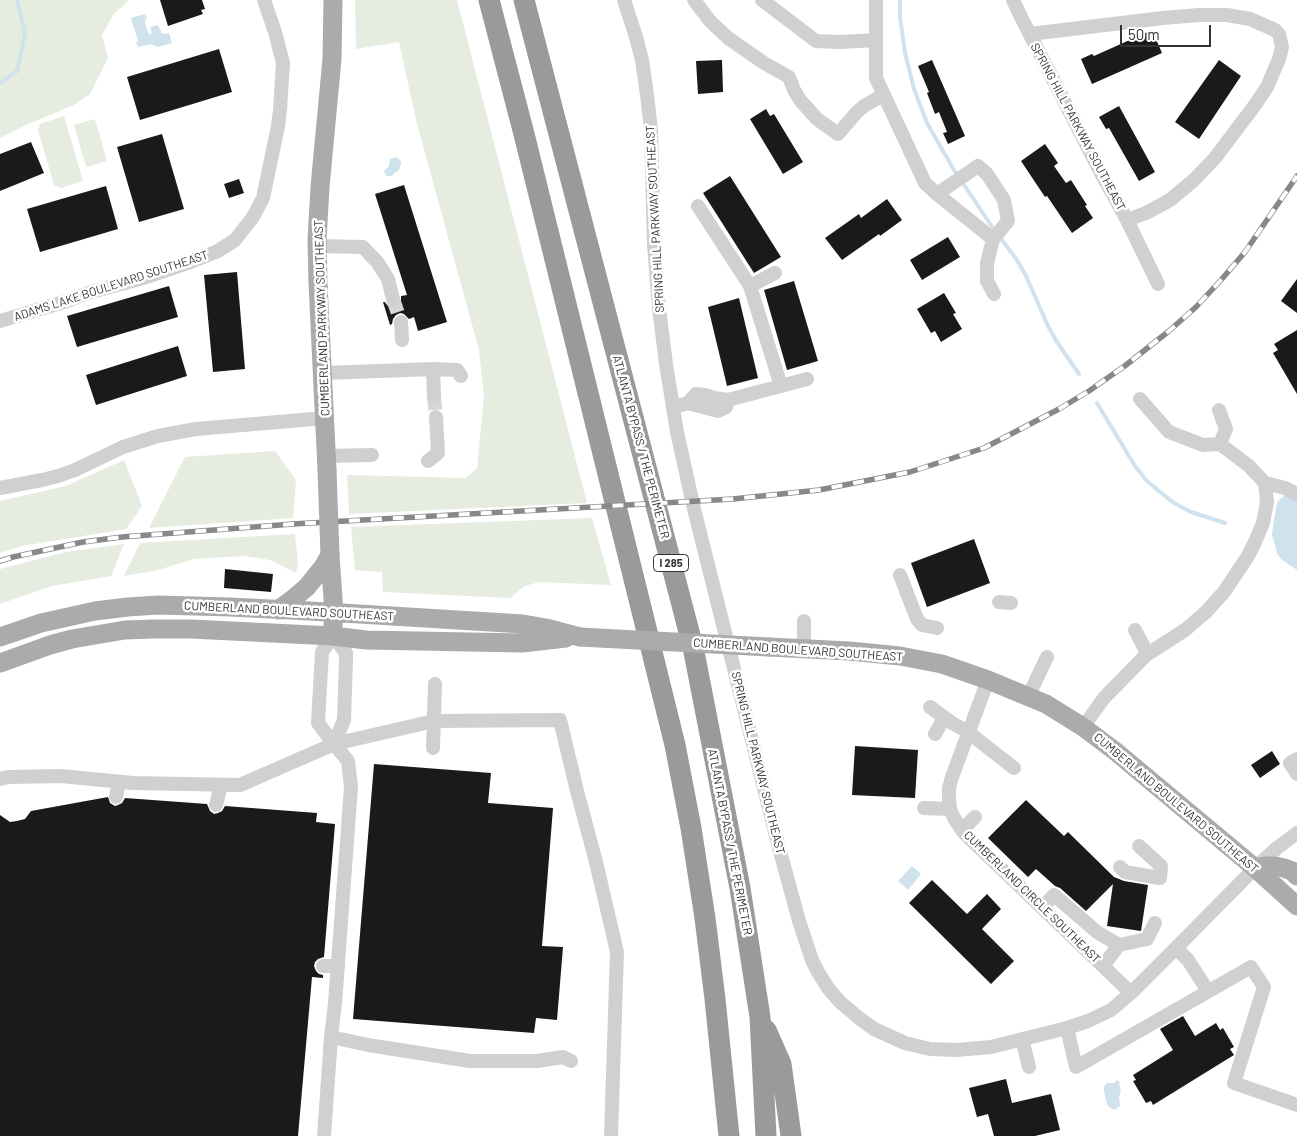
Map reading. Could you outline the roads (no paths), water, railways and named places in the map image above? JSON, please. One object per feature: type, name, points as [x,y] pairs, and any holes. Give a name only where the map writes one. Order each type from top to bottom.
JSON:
[{"type":"highway","points":[[489,0],[675,745],[691,828],[705,918],[729,1136]]},
{"type":"highway","name":"ATLANTA BYPASS / THE PERIMETER","points":[[524,0],[693,647],[740,888],[760,1018],[766,1136]]},
{"type":"highway","points":[[760,1018],[781,1064],[791,1136]]},
{"type":"highway","points":[[714,1136],[724,1080]]},
{"type":"main road","name":"CUMBERLAND PARKWAY SOUTHEAST","points":[[333,0],[332,67],[320,187],[318,246],[318,283],[334,613],[333,636]]},
{"type":"main road","points":[[278,610],[307,587],[330,555]]},
{"type":"main road","name":"CUMBERLAND BOULEVARD SOUTHEAST","points":[[0,637],[68,616],[95,611],[158,605],[230,607],[523,624],[580,637]]},
{"type":"main road","name":"CUMBERLAND BOULEVARD SOUTHEAST","points":[[0,663],[50,645],[97,634],[153,629],[333,636],[366,640],[514,643],[580,637],[804,648],[900,656],[942,664],[988,680],[1046,704],[1083,727],[1116,751],[1255,868],[1297,906]]},
{"type":"main road","points":[[1255,868],[1275,866],[1292,871],[1297,876]]},
{"type":"street","name":"ADAMS LAKE BOULEVARD SOUTHEAST","points":[[0,321],[188,263],[218,251],[235,240],[253,217],[263,198],[280,110],[284,63],[264,0]]},
{"type":"street","name":"SPRING HILL PARKWAY SOUTHEAST","points":[[624,0],[640,53],[647,95],[651,130],[654,245],[659,308],[677,432],[694,509],[778,844],[804,938],[822,980],[834,995],[874,1029],[905,1043],[930,1049],[956,1050],[991,1047],[1067,1028],[1111,1010],[1131,993],[1255,868],[1297,833]]},
{"type":"street","points":[[694,0],[710,21],[728,38],[750,54],[789,77],[800,100],[817,118],[838,134],[864,106],[884,95]]},
{"type":"street","points":[[762,0],[816,41],[876,40]]},
{"type":"street","points":[[876,0],[876,78],[925,184],[994,239]]},
{"type":"street","name":"SPRING HILL PARKWAY SOUTHEAST","points":[[1013,0],[1158,284]]},
{"type":"street","name":"SPRING HILL PARKWAY SOUTHEAST","points":[[1030,34],[1199,15],[1227,15],[1250,19],[1275,30],[1279,34],[1282,47],[1266,87],[1215,158],[1194,180],[1170,200],[1146,213],[1127,220]]},
{"type":"street","points":[[936,194],[978,166],[987,174],[1004,200],[1008,222],[994,239],[987,263],[987,281],[994,294]]},
{"type":"street","points":[[698,206],[750,286],[781,386]]},
{"type":"street","points":[[318,246],[363,247],[378,263],[388,279],[394,299]]},
{"type":"street","points":[[750,286],[775,273]]},
{"type":"street","points":[[401,322],[402,340]]},
{"type":"street","points":[[433,369],[434,396]]},
{"type":"street","points":[[323,373],[433,369],[457,370],[461,376]]},
{"type":"street","points":[[674,406],[688,403],[696,394],[728,400],[807,379]]},
{"type":"street","points":[[1140,399],[1169,432],[1203,445],[1220,444],[1249,466],[1265,483],[1285,488],[1297,494]]},
{"type":"street","points":[[1219,410],[1226,429],[1220,444]]},
{"type":"street","points":[[428,460],[438,452],[436,417]]},
{"type":"street","points":[[0,488],[58,476],[76,470],[123,447],[158,436],[196,429],[325,418]]},
{"type":"street","points":[[327,463],[372,455]]},
{"type":"street","points":[[1083,727],[1104,698],[1146,655],[1185,630],[1206,612],[1224,592],[1248,556],[1264,523],[1267,502],[1265,483]]},
{"type":"street","points":[[900,576],[917,619],[922,626],[937,628]]},
{"type":"street","points":[[804,621],[804,648]]},
{"type":"street","points":[[1135,630],[1145,649],[1146,655]]},
{"type":"street","points":[[324,1136],[338,966],[341,832],[351,787],[348,761],[334,744],[318,723],[322,652],[333,636],[346,653],[344,720],[334,744]]},
{"type":"street","points":[[1028,697],[1046,657]]},
{"type":"street","points":[[924,808],[950,810],[950,783],[988,680]]},
{"type":"street","points":[[433,748],[435,684]]},
{"type":"street","points":[[930,707],[968,732],[1014,768]]},
{"type":"street","points":[[935,734],[944,718]]},
{"type":"street","points":[[0,779],[8,777],[61,776],[119,782],[240,785],[334,744],[434,721],[560,720],[617,952],[611,1136]]},
{"type":"street","points":[[1297,759],[1290,763],[1297,774]]},
{"type":"street","points":[[116,798],[119,782]]},
{"type":"street","points":[[216,805],[221,785]]},
{"type":"street","name":"CUMBERLAND CIRCLE SOUTHEAST","points":[[950,810],[962,830],[1131,993]]},
{"type":"street","points":[[962,830],[976,817]]},
{"type":"street","points":[[1120,867],[1125,872],[1160,878],[1161,866],[1140,846]]},
{"type":"street","points":[[1042,908],[1054,895],[1097,932],[1119,945]]},
{"type":"street","points":[[1103,966],[1119,945],[1147,939],[1155,923]]},
{"type":"street","points":[[1176,948],[1188,960],[1208,991]]},
{"type":"street","points":[[323,966],[338,966]]},
{"type":"street","points":[[1067,1028],[1076,1067],[1251,967],[1264,987],[1234,1083],[1297,1105]]},
{"type":"street","points":[[331,1037],[368,1045],[470,1061],[537,1062],[563,1057],[571,1061]]},
{"type":"street","points":[[1022,1039],[1029,1067]]},
{"type":"water","points":[[145,14],[147,18],[145,23],[149,35],[152,33],[150,27],[158,25],[162,34],[169,33],[172,43],[158,47],[151,44],[138,47],[131,18]]},
{"type":"water","points":[[396,157],[401,161],[399,170],[391,176],[386,176],[384,171],[389,166],[390,159]]},
{"type":"water","points":[[1285,495],[1297,498],[1297,570],[1281,559],[1277,553],[1272,535],[1277,503]]},
{"type":"water","points":[[912,866],[921,874],[908,890],[898,881]]},
{"type":"water","points":[[1116,1080],[1120,1082],[1120,1106],[1114,1110],[1106,1102],[1104,1087],[1107,1083],[1115,1083]]},
{"type":"waterway","points":[[0,83],[17,71],[25,34],[17,0]]},
{"type":"waterway","points":[[900,0],[900,17],[905,53],[914,89],[927,123],[954,170],[995,231]]},
{"type":"waterway","points":[[999,236],[1017,260],[1048,326],[1079,374]]},
{"type":"waterway","points":[[1097,403],[1135,466],[1146,480],[1174,503],[1191,512],[1225,523]]},
{"type":"tunnel","points":[[393,299],[401,322]]},
{"type":"tunnel","points":[[434,396],[436,417]]},
{"type":"railway","points":[[0,561],[83,542],[122,537],[293,524],[733,499],[819,490],[910,472],[984,448],[1059,409],[1126,365],[1196,307],[1221,280],[1245,252],[1297,176]]}]
